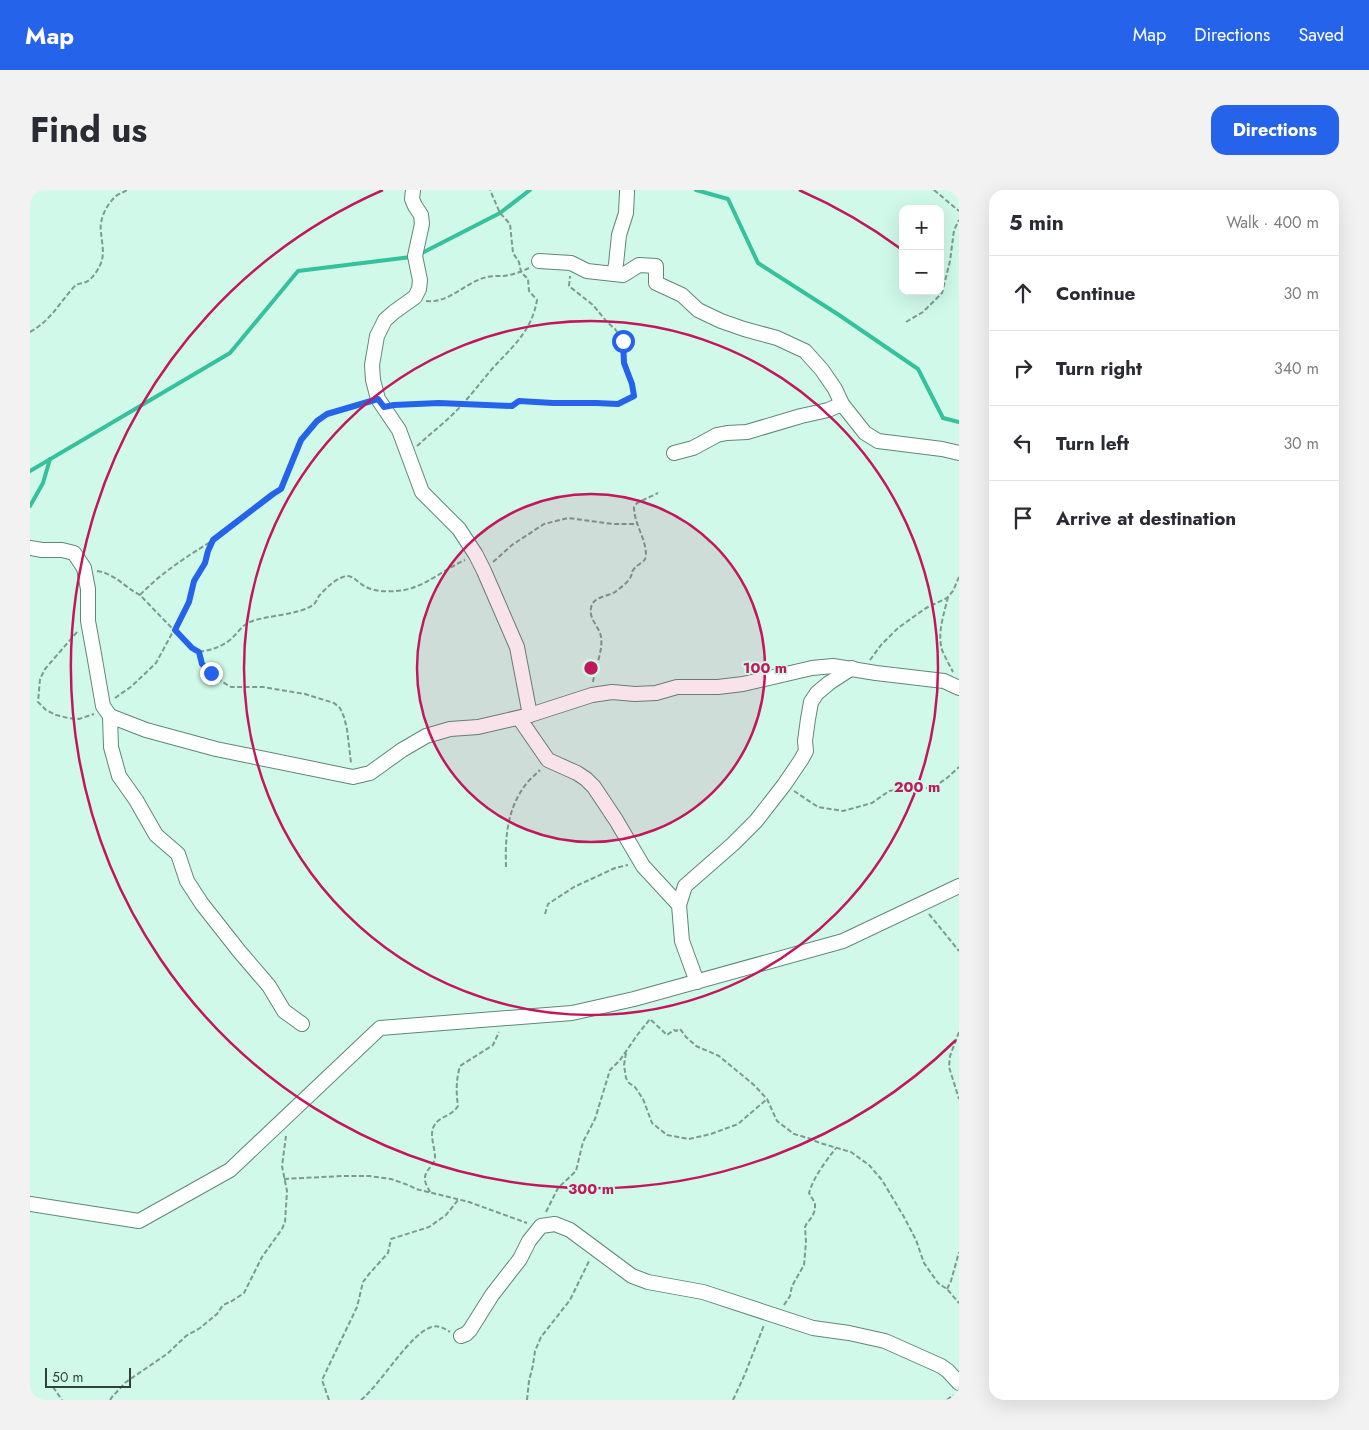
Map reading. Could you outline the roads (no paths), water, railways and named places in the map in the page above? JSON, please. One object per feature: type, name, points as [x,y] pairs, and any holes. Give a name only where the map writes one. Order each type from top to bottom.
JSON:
[{"type":"street","points":[[413,190],[412,199],[421,215],[422,224],[415,256],[420,280],[419,290],[415,297],[385,320],[376,336],[372,365],[373,380],[381,403],[399,430],[422,492],[459,529],[484,571],[517,647],[524,717],[548,760],[577,773],[594,787],[643,866],[679,905]]},
{"type":"street","points":[[614,274],[619,235],[626,213],[627,192]]},
{"type":"street","points":[[539,261],[571,263],[587,271],[623,275],[639,265],[656,266],[656,284],[682,295],[698,310],[720,321],[777,338],[805,351],[826,376],[842,404],[865,432],[878,441],[959,453]]},
{"type":"street","points":[[674,453],[693,448],[717,435],[747,432],[828,410],[842,404]]},
{"type":"street","points":[[30,548],[62,550],[74,554],[84,568],[88,588],[88,621],[107,711],[111,747],[119,776],[136,800],[156,835],[178,854],[187,882],[202,904],[269,986],[284,1011],[302,1024]]},
{"type":"street","points":[[107,711],[146,730],[216,749],[352,777],[370,773],[402,750],[426,736],[450,729],[478,727],[524,717],[592,695],[612,692],[656,693],[677,687],[718,687],[743,684],[812,668],[833,666],[876,673],[957,681]]},
{"type":"street","points":[[697,982],[682,941],[679,905],[685,886],[756,821],[784,785],[806,751],[806,734],[812,702],[817,693],[828,683],[854,668]]},
{"type":"street","points":[[30,1204],[139,1221],[230,1170],[380,1028],[572,1013],[634,999],[843,941],[959,886]]},
{"type":"street","points":[[461,1336],[470,1330],[492,1295],[520,1259],[529,1241],[541,1226],[555,1224],[570,1230],[632,1276],[648,1282],[703,1292],[813,1328],[849,1333],[885,1342],[941,1366],[959,1383]]},
{"type":"waterway","points":[[420,254],[500,213],[530,190]]},
{"type":"waterway","points":[[696,190],[728,199],[758,263],[918,369],[943,418],[959,422]]},
{"type":"waterway","points":[[30,471],[230,353],[298,271],[411,257]]},
{"type":"waterway","points":[[30,506],[43,483],[50,459]]}]
